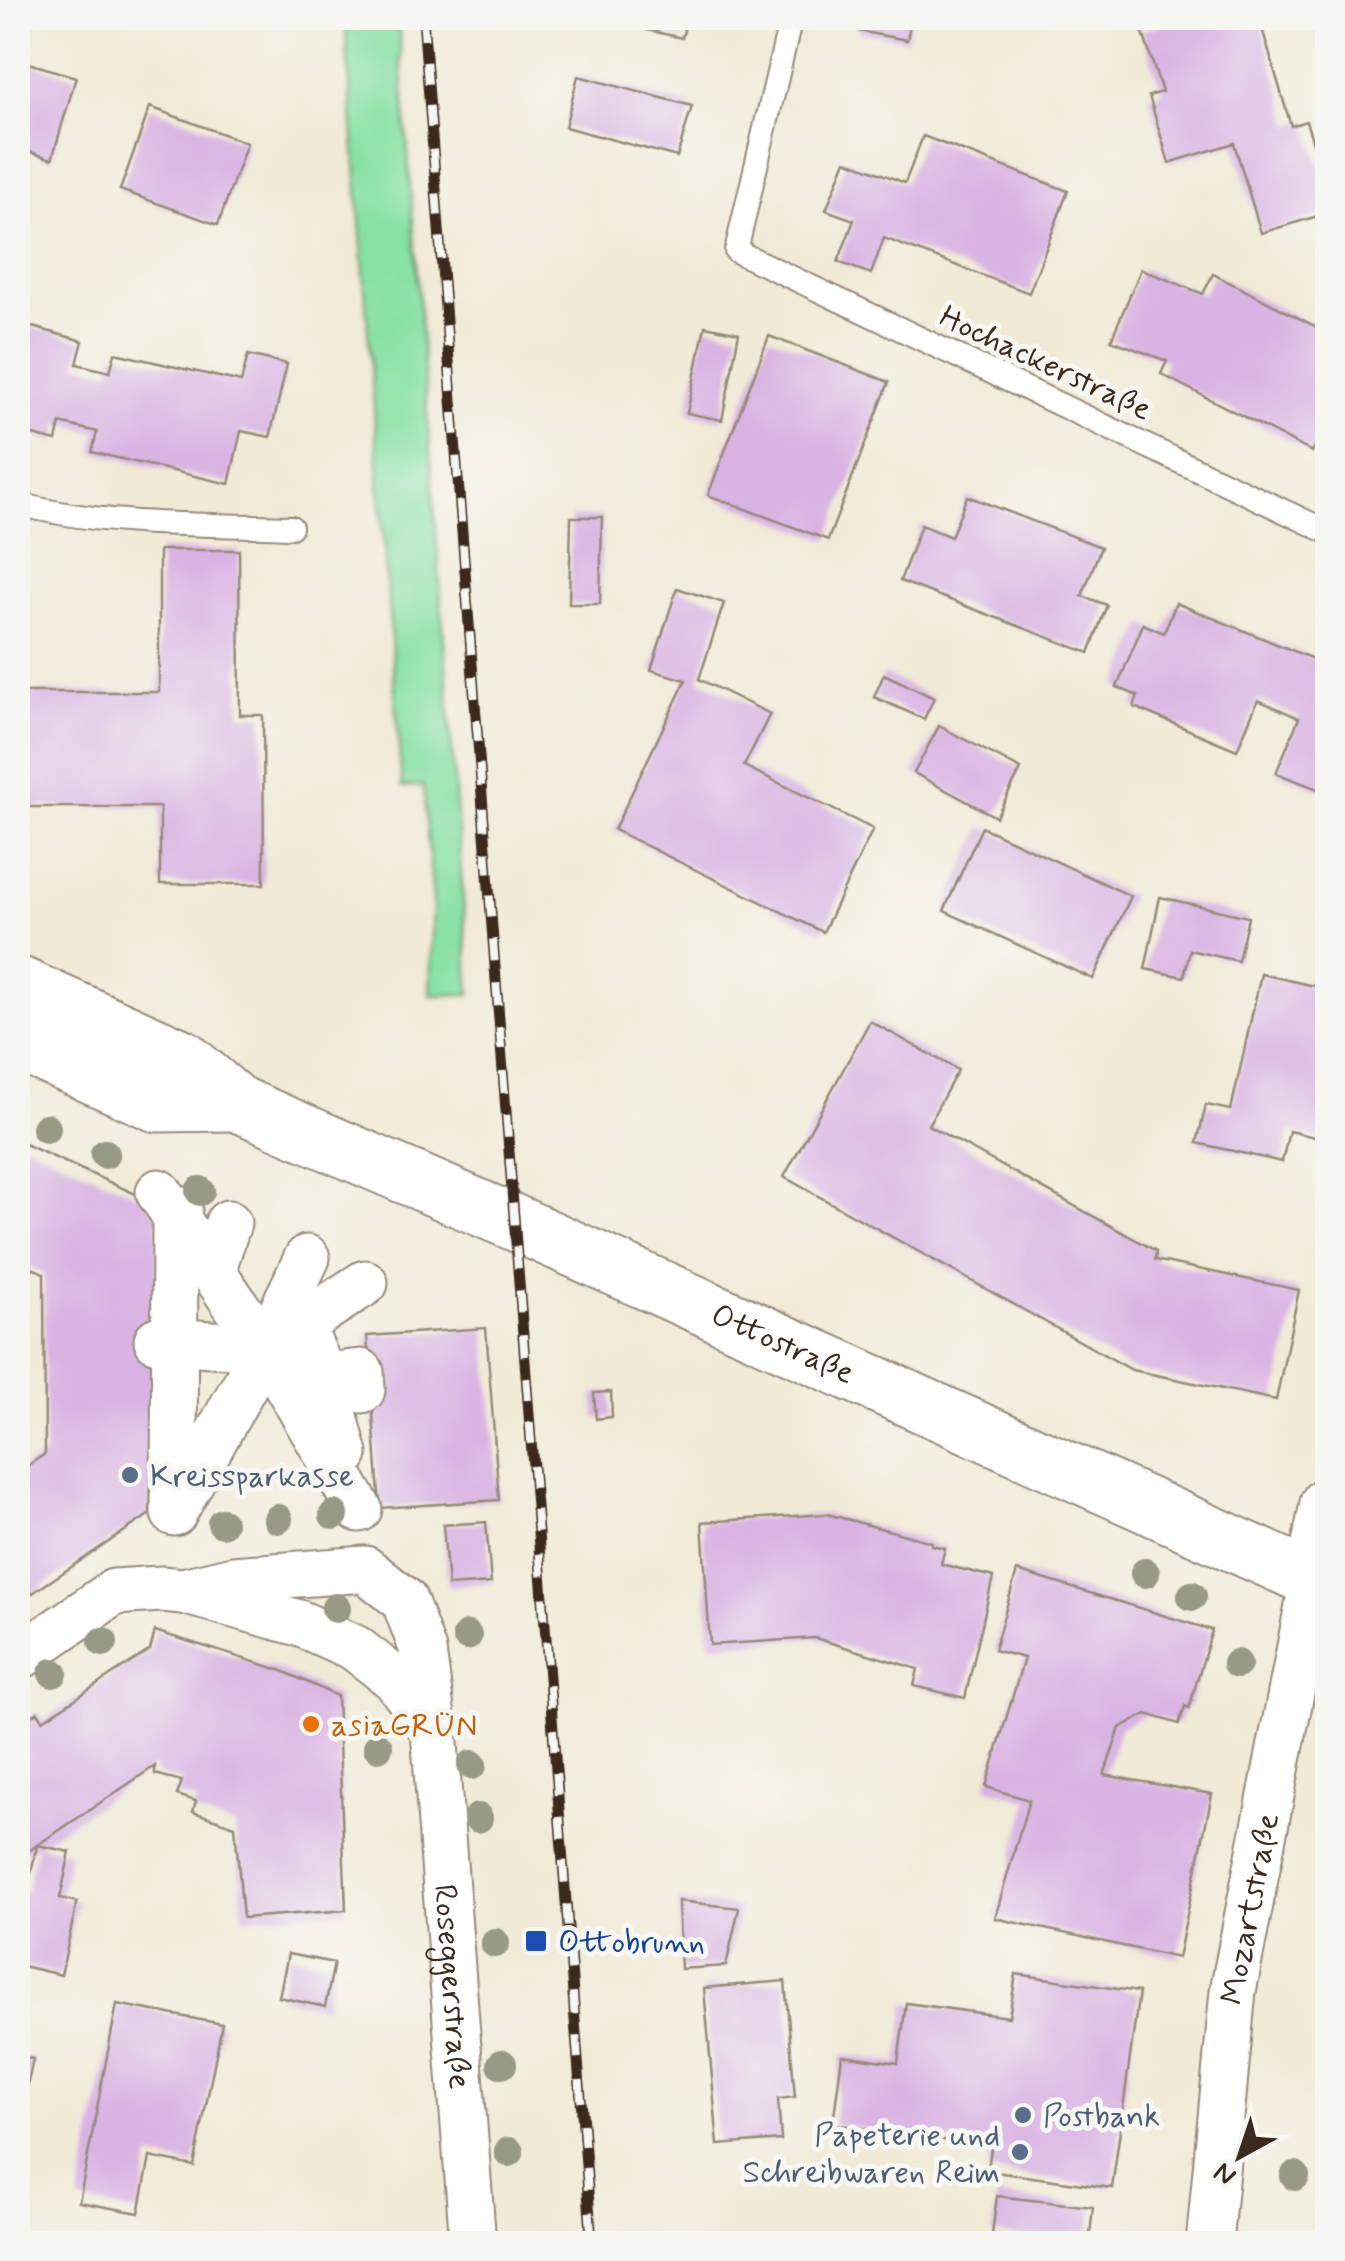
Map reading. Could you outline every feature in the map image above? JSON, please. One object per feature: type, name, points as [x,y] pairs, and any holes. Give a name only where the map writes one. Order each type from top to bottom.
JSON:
[{"type":"street","name":"Ottostraße","points":[[18,984],[182,1057],[236,1103],[516,1223],[1320,1583]]},
{"type":"street","name":"Ottostraße","points":[[18,1043],[157,1104],[236,1103]]},
{"type":"street","points":[[307,1340],[213,1270],[172,1204],[165,1340],[174,1513],[307,1340],[365,1283]]},
{"type":"street","points":[[213,1270],[228,1224]]},
{"type":"street","points":[[165,1340],[307,1340]]},
{"type":"street","points":[[1320,1583],[1328,1504]]},
{"type":"street","name":"Roseggerstraße","points":[[184,1591],[233,1579],[365,1569],[404,1600],[423,1651],[434,1731],[474,2244]]},
{"type":"street","name":"Mozartstraße","points":[[1210,2244],[1233,1991],[1320,1583]]},
{"type":"street","name":"Roseggerstraße","points":[[18,1658],[114,1592],[184,1591],[300,1623],[354,1648],[395,1679],[434,1731]]},
{"type":"lane","name":"Hochackerstraße","points":[[790,18],[736,251],[1328,532]]},
{"type":"lane","points":[[18,504],[111,521],[291,527]]},
{"type":"green space","points":[[345,18],[398,18],[470,994],[430,995],[433,900],[423,786],[402,787]]},
{"type":"building","points":[[595,18],[687,18],[682,38]]},
{"type":"building","points":[[860,18],[911,18],[907,40],[858,31]]},
{"type":"building","points":[[1183,18],[1259,18],[1291,126],[1306,121],[1328,191],[1328,213],[1261,233],[1234,143],[1169,163],[1149,96],[1162,92],[1142,30]]},
{"type":"building","points":[[18,60],[76,77],[52,159],[18,148]]},
{"type":"building","points":[[578,76],[692,106],[677,157],[565,127]]},
{"type":"building","points":[[150,107],[247,143],[218,225],[120,190]]},
{"type":"building","points":[[923,136],[1068,191],[1029,293],[884,238],[871,274],[838,262],[854,220],[826,210],[846,160],[905,183]]},
{"type":"building","points":[[1141,269],[1203,294],[1213,274],[1328,333],[1328,422],[1312,452],[1161,374],[1167,361],[1111,340]]},
{"type":"building","points":[[18,323],[83,341],[77,364],[110,372],[115,353],[241,382],[248,355],[287,364],[270,437],[241,431],[229,484],[92,452],[97,432],[60,423],[56,441],[18,431]]},
{"type":"building","points":[[705,326],[739,333],[722,420],[687,413]]},
{"type":"building","points":[[769,336],[889,382],[828,540],[708,495]]},
{"type":"building","points":[[967,496],[1101,547],[1082,596],[1107,605],[1089,653],[900,581],[921,525],[951,537]]},
{"type":"building","points":[[571,517],[602,517],[600,604],[569,604]]},
{"type":"building","points":[[159,550],[239,550],[240,715],[263,715],[264,884],[160,884],[160,807],[18,807],[18,692],[159,692]]},
{"type":"building","points":[[677,588],[724,603],[699,679],[770,714],[744,766],[873,829],[823,932],[614,830],[686,680],[651,670]]},
{"type":"building","points":[[1176,603],[1328,665],[1328,793],[1276,773],[1299,718],[1258,700],[1237,750],[1134,707],[1138,696],[1117,687],[1143,624],[1164,633]]},
{"type":"building","points":[[884,674],[934,698],[924,719],[874,697]]},
{"type":"building","points":[[939,726],[1021,769],[996,817],[914,773]]},
{"type":"building","points":[[982,827],[1131,896],[1093,979],[944,911]]},
{"type":"building","points":[[1160,897],[1248,917],[1238,961],[1190,950],[1184,977],[1145,969]]},
{"type":"building","points":[[1261,974],[1328,989],[1328,1117],[1323,1139],[1289,1131],[1282,1162],[1197,1143],[1206,1105],[1231,1110]]},
{"type":"building","points":[[870,1021],[958,1070],[928,1125],[1156,1251],[1155,1260],[1299,1290],[1276,1400],[1132,1370],[784,1177]]},
{"type":"building","points":[[18,1141],[158,1204],[150,1514],[18,1603],[18,1472],[45,1454],[44,1273],[18,1262]]},
{"type":"building","points":[[486,1328],[499,1500],[380,1508],[367,1336]]},
{"type":"building","points":[[611,1392],[612,1417],[596,1419],[594,1393]]},
{"type":"building","points":[[827,1514],[932,1542],[931,1545],[945,1548],[941,1564],[993,1577],[965,1698],[914,1686],[918,1669],[815,1638],[710,1645],[702,1522]]},
{"type":"building","points":[[486,1522],[491,1583],[448,1586],[443,1525]]},
{"type":"building","points":[[1017,1571],[1212,1630],[1189,1708],[1185,1706],[1179,1724],[1147,1714],[1120,1728],[1104,1775],[1212,1794],[1178,1958],[995,1918],[1029,1800],[986,1787],[1024,1658],[994,1650]]},
{"type":"building","points":[[155,1631],[283,1671],[337,1696],[346,1910],[243,1918],[235,1826],[193,1812],[196,1801],[177,1795],[182,1781],[155,1774],[155,1766],[18,1858],[18,1726],[38,1712],[43,1720],[150,1650]]},
{"type":"building","points":[[37,1845],[70,1852],[60,1898],[77,1902],[61,1975],[18,1965],[18,1891],[27,1891]]},
{"type":"building","points":[[678,1901],[739,1908],[726,1966],[681,1969]]},
{"type":"building","points":[[288,1954],[334,1963],[325,2007],[279,1997]]},
{"type":"building","points":[[1016,1974],[1139,1992],[1112,2188],[988,2171],[991,2147],[833,2124],[842,2055],[898,2063],[906,2003],[1009,2017]]},
{"type":"building","points":[[785,1981],[795,2097],[778,2099],[781,2140],[718,2145],[704,1988]]},
{"type":"building","points":[[117,2004],[222,2024],[194,2166],[150,2157],[139,2213],[79,2202]]},
{"type":"building","points":[[18,2056],[33,2059],[19,2124],[18,2124]]},
{"type":"building","points":[[997,2196],[1093,2207],[1089,2244],[992,2234]]},
{"type":"railway","points":[[423,18],[592,2244]]},
{"type":"place","name":"Kreissparkasse","points":[[130,1475]]},
{"type":"place","name":"asiaGRÜN","points":[[311,1724]]},
{"type":"place","name":"Ottobrunn","points":[[536,1941]]},
{"type":"place","name":"Postbank","points":[[1023,2115]]},
{"type":"place","name":"Papeterie und Schreibwaren Reim","points":[[1020,2152]]}]
